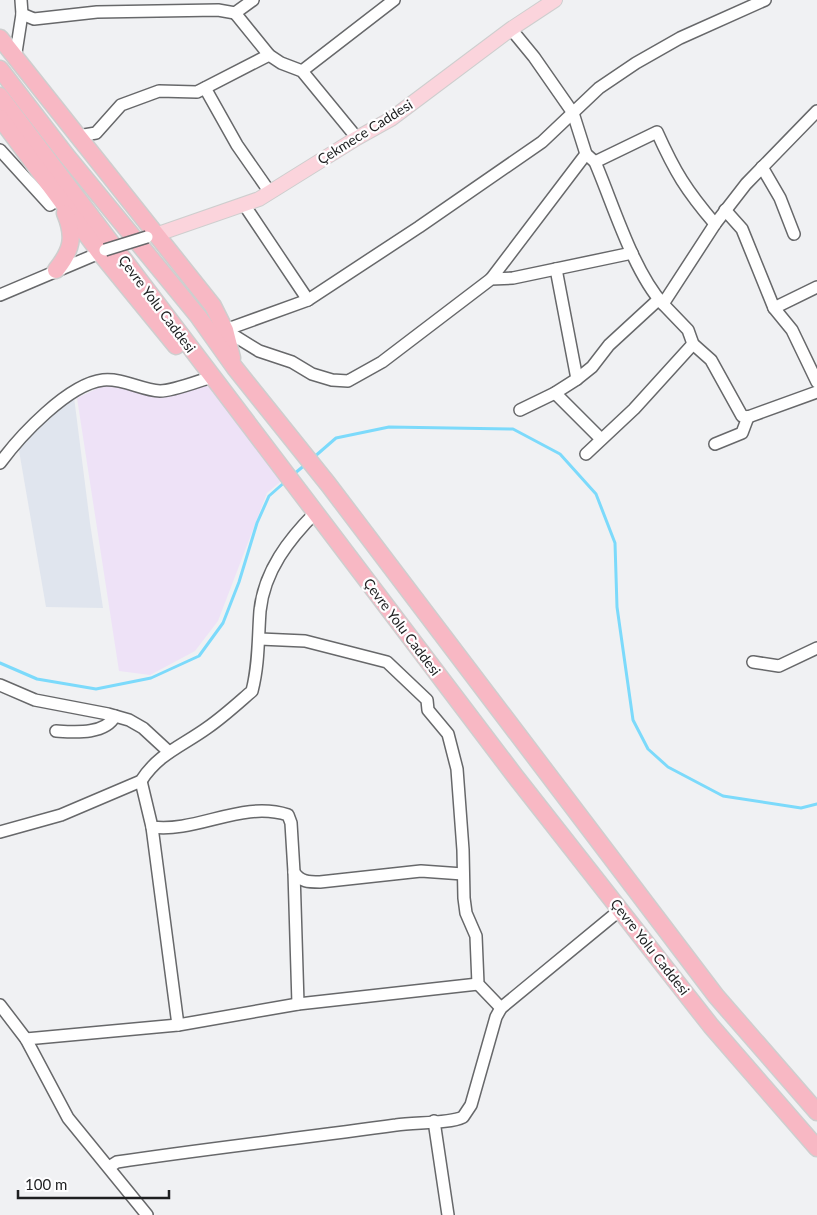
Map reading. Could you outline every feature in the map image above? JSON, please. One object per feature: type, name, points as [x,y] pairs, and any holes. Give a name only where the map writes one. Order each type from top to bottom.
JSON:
[{"type":"highway","points":[[0,38],[78,136],[152,236],[213,306],[225,330],[235,368]]},
{"type":"highway","name":"Çevre Yolu Caddesi","points":[[0,69],[66,155],[198,316],[235,368],[328,484],[716,996],[817,1112]]},
{"type":"highway","name":"Çevre Yolu Caddesi","points":[[0,96],[515,776],[712,1026],[817,1148]]},
{"type":"highway","points":[[0,118],[59,199],[175,345],[215,381]]},
{"type":"highway","points":[[56,270],[66,257],[72,242],[69,222],[59,199]]},
{"type":"main road","name":"Çekmece Caddesi","points":[[152,236],[246,206],[391,119],[510,29],[555,0]]},
{"type":"street","points":[[15,58],[22,14],[21,0]]},
{"type":"street","points":[[235,13],[253,0]]},
{"type":"street","points":[[302,70],[394,0]]},
{"type":"street","points":[[225,330],[308,300],[420,227],[542,142],[599,88],[636,63],[742,5],[765,0]]},
{"type":"street","points":[[22,14],[34,19],[186,5],[235,13],[269,56],[281,63],[302,70],[357,138]]},
{"type":"street","points":[[510,29],[534,57],[573,113],[586,154],[596,162],[632,253],[652,293],[688,330],[693,344],[712,360],[742,416],[748,417],[817,392]]},
{"type":"street","points":[[78,136],[96,133],[121,105],[159,90],[197,92],[269,56]]},
{"type":"street","points":[[205,88],[238,145],[269,191]]},
{"type":"street","points":[[520,410],[577,379],[592,367],[609,345],[661,302],[725,210],[762,167],[817,112]]},
{"type":"street","points":[[596,162],[657,132],[666,155],[682,183],[715,224]]},
{"type":"street","points":[[0,150],[50,205],[59,199]]},
{"type":"street","points":[[225,330],[259,351],[292,362],[312,374],[332,380],[348,381],[382,362],[491,279],[586,154]]},
{"type":"street","points":[[762,167],[780,198],[794,234]]},
{"type":"street","points":[[246,206],[308,300]]},
{"type":"street","points":[[725,210],[742,229],[774,308],[792,330],[817,382]]},
{"type":"street","points":[[0,295],[102,251],[152,236]]},
{"type":"street","points":[[491,279],[513,278],[632,253]]},
{"type":"street","points":[[556,269],[577,379]]},
{"type":"street","points":[[774,308],[817,287]]},
{"type":"street","points":[[586,454],[634,409],[693,344]]},
{"type":"street","points":[[0,463],[31,426],[78,390],[102,380],[123,382],[160,391],[215,381]]},
{"type":"street","points":[[554,393],[601,439]]},
{"type":"street","points":[[715,444],[742,432],[748,417]]},
{"type":"street","points":[[0,832],[61,815],[141,781],[149,769],[162,756],[208,728],[252,691],[260,639],[260,610],[268,578],[280,553],[316,512]]},
{"type":"street","points":[[260,639],[305,641],[388,662],[427,700],[428,710],[448,734],[457,769],[464,850],[463,874],[466,912],[476,936],[478,984],[501,1008]]},
{"type":"street","points":[[753,662],[779,666],[817,648]]},
{"type":"street","points":[[0,684],[35,700],[129,720],[143,728],[169,752]]},
{"type":"street","points":[[56,731],[90,730],[108,725],[115,716]]},
{"type":"street","points":[[141,781],[152,827],[178,1025]]},
{"type":"street","points":[[152,827],[166,829],[223,816],[272,810],[288,815],[291,823],[294,872],[298,1004]]},
{"type":"street","points":[[294,872],[297,878],[306,882],[421,871],[463,874]]},
{"type":"street","points":[[109,1168],[117,1162],[224,1146],[459,1119],[468,1111],[488,1050],[496,1017],[501,1008],[620,910]]},
{"type":"street","points":[[26,1039],[178,1025],[298,1004],[478,984]]},
{"type":"street","points":[[0,1005],[26,1039],[68,1118],[147,1215]]},
{"type":"street","points":[[434,1121],[448,1215]]},
{"type":"shaded area","points":[[210,381],[285,478],[267,493],[218,621],[195,651],[150,675],[119,671],[77,398],[105,385],[160,395]]},
{"type":"shaded area","points":[[74,397],[103,608],[46,607],[17,439]]},
{"type":"waterway","points":[[313,458],[336,438],[389,427],[513,429],[560,454],[596,494],[615,543],[617,607],[633,720],[648,749],[668,767],[723,796],[801,808],[817,804]]},
{"type":"waterway","points":[[294,474],[306,464]]},
{"type":"waterway","points":[[0,663],[37,679],[96,689],[151,678],[199,656],[223,623],[239,582],[257,523],[269,496],[286,481]]}]
